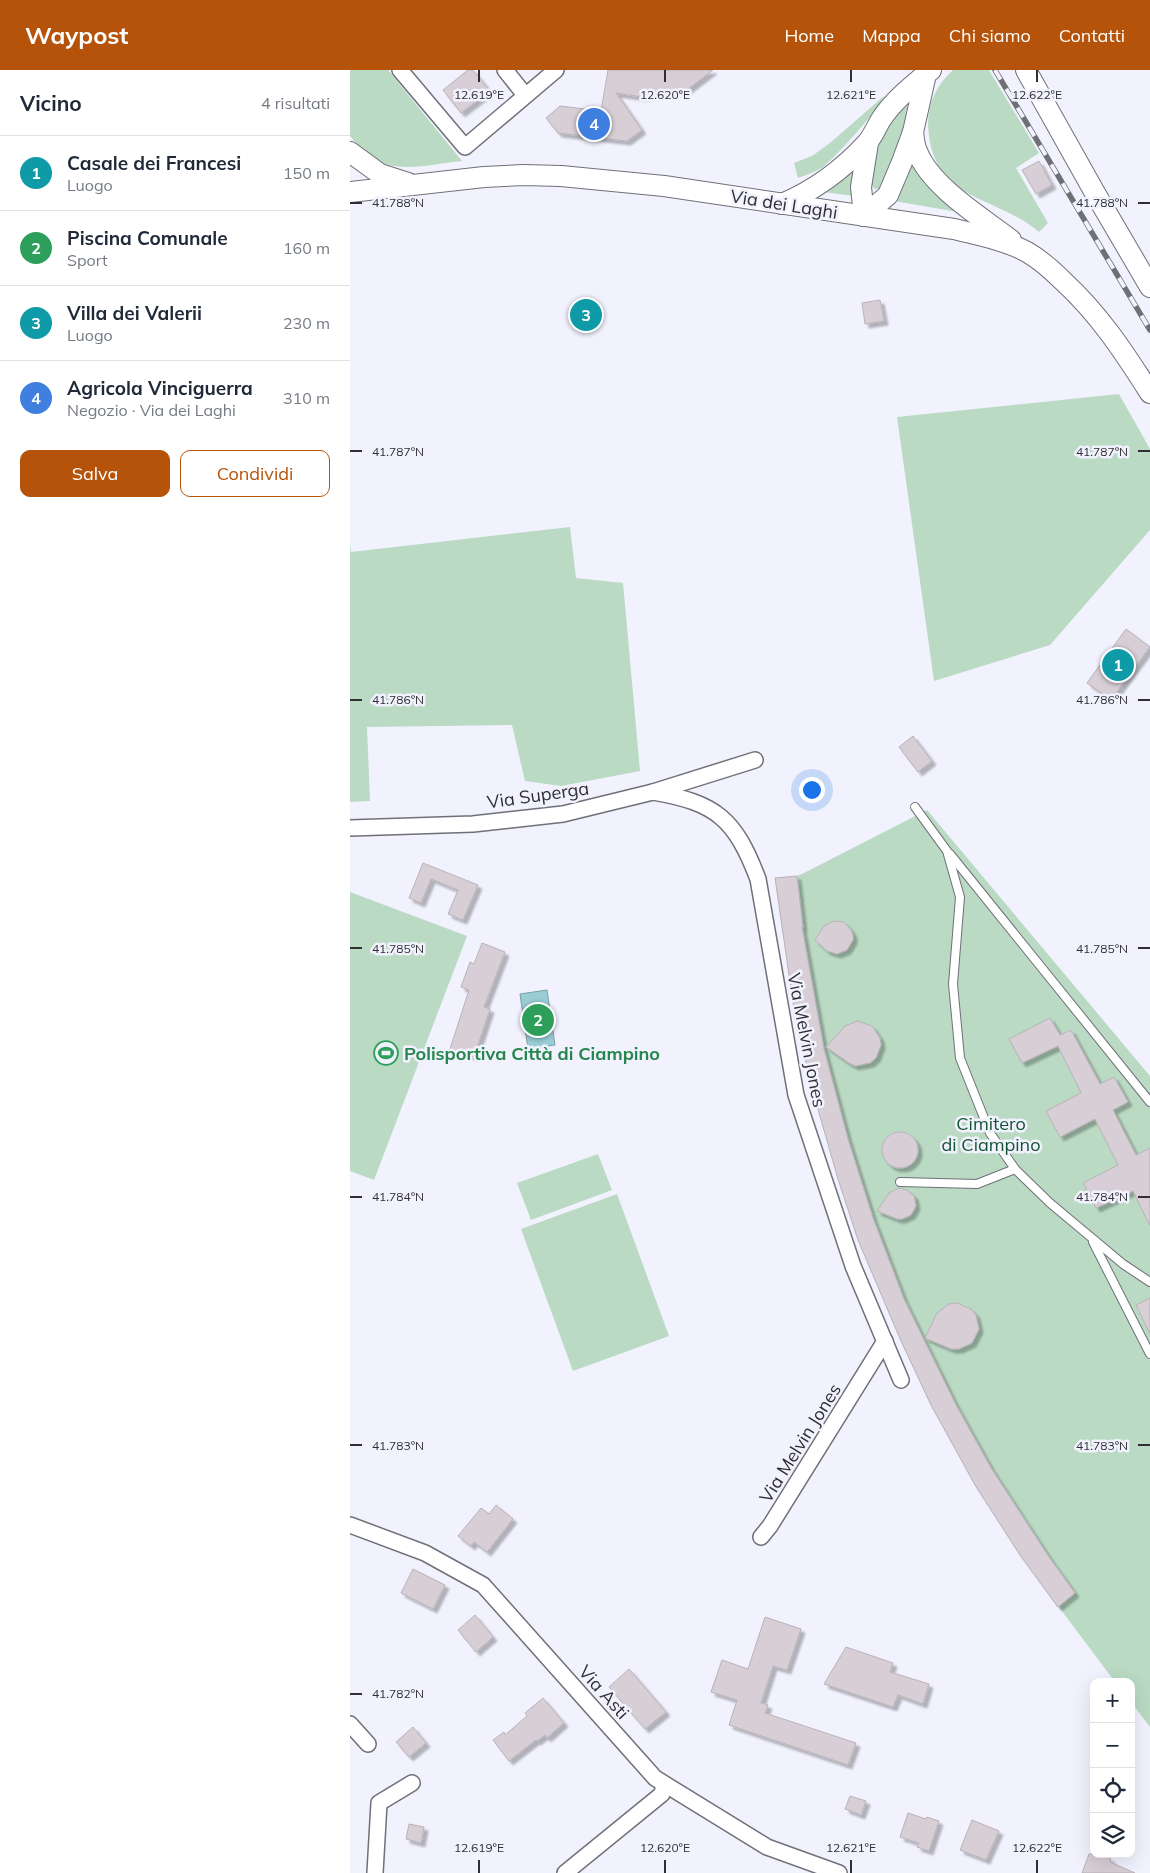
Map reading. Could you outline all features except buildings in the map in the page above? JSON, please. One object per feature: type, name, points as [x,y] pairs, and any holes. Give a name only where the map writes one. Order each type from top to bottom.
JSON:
[{"type":"main road","points":[[1026,70],[1042,100],[1143,266],[1150,287]]},
{"type":"main road","points":[[1036,70],[1042,100]]},
{"type":"main road","points":[[864,216],[888,195],[913,132],[929,72]]},
{"type":"main road","points":[[864,216],[861,187],[868,143],[882,117],[903,92],[929,72]]},
{"type":"main road","points":[[913,132],[916,150],[933,178],[948,192],[1026,252]]},
{"type":"main road","points":[[782,204],[810,190],[834,174],[868,143]]},
{"type":"main road","points":[[354,156],[380,174],[415,185]]},
{"type":"main road","points":[[351,191],[360,186],[363,178],[354,156]]},
{"type":"main road","name":"Via dei Laghi","points":[[351,191],[484,177],[561,176],[664,186],[954,229],[991,238],[1026,252],[1044,263],[1091,308],[1120,346],[1150,393]]},
{"type":"street","points":[[400,70],[465,147],[556,70]]},
{"type":"street","points":[[505,70],[525,95]]},
{"type":"street","name":"Via Superga","points":[[350,828],[473,824],[563,814],[653,792],[755,760]]},
{"type":"street","name":"Via Melvin Jones","points":[[653,792],[695,802],[715,813],[730,825],[749,854],[758,879],[796,1095],[853,1266],[901,1380]]},
{"type":"street","name":"Via Melvin Jones","points":[[761,1537],[770,1526],[885,1341]]},
{"type":"street","name":"Via Asti","points":[[350,1525],[425,1553],[483,1585],[655,1778],[767,1847],[839,1873]]},
{"type":"street","points":[[350,1724],[368,1744]]},
{"type":"street","points":[[375,1873],[379,1803],[412,1784]]},
{"type":"street","points":[[565,1873],[662,1794],[664,1784]]},
{"type":"lane","points":[[915,807],[947,851],[1150,1102]]},
{"type":"lane","points":[[947,851],[960,897],[953,984],[960,1058],[990,1133],[1014,1169],[1050,1203],[1123,1264],[1150,1282]]},
{"type":"lane","points":[[900,1182],[977,1184],[1014,1169]]},
{"type":"lane","points":[[1091,1238],[1150,1354]]},
{"type":"green space","points":[[350,70],[388,70],[462,161],[400,167],[377,161],[366,154],[350,136]]},
{"type":"green space","points":[[953,70],[989,70],[1039,153],[1016,168],[1048,223],[1039,232],[1003,210],[968,193],[953,182],[940,168],[932,149],[928,116],[934,94],[942,81]]},
{"type":"green space","points":[[884,96],[847,144],[829,162],[820,169],[798,178],[794,163],[812,156],[830,143]]},
{"type":"green space","points":[[906,103],[907,108],[899,147],[882,188],[875,189],[870,184],[875,156],[884,134],[901,105]]},
{"type":"green space","points":[[912,163],[915,163],[958,212],[894,201],[904,184]]},
{"type":"green space","points":[[851,171],[854,174],[854,196],[823,192]]},
{"type":"green space","points":[[1119,394],[1150,449],[1150,530],[1050,645],[934,681],[897,417]]},
{"type":"green space","points":[[570,527],[576,578],[623,583],[640,771],[561,786],[525,781],[512,725],[367,727],[370,801],[350,802],[350,544],[351,552]]},
{"type":"green space","name":"Cimitero di Ciampino","points":[[927,810],[1150,1076],[1150,1727],[1135,1707],[1135,1678],[1112,1678],[1020,1555],[975,1485],[931,1405],[901,1341],[858,1240],[813,1092],[795,1016],[775,878],[797,876]]},
{"type":"green space","name":"Polisportiva Città di Ciampino","points":[[350,892],[467,936],[374,1180],[350,1171]]},
{"type":"green space","points":[[598,1154],[612,1190],[531,1220],[517,1183]]},
{"type":"green space","points":[[617,1194],[669,1336],[573,1371],[521,1229]]},
{"type":"water","points":[[547,990],[555,1045],[528,1049],[520,994]]},
{"type":"railway","points":[[995,70],[1150,330]]},
{"type":"place","name":"Agricola Vinciguerra","points":[[594,124]]},
{"type":"place","name":"Villa dei Valerii","points":[[586,315]]},
{"type":"place","name":"Casale dei Francesi","points":[[1118,665]]},
{"type":"place","name":"Piscina Comunale","points":[[538,1020]]},
{"type":"place","name":"Polisportiva Città di Ciampino","points":[[386,1053]]}]
